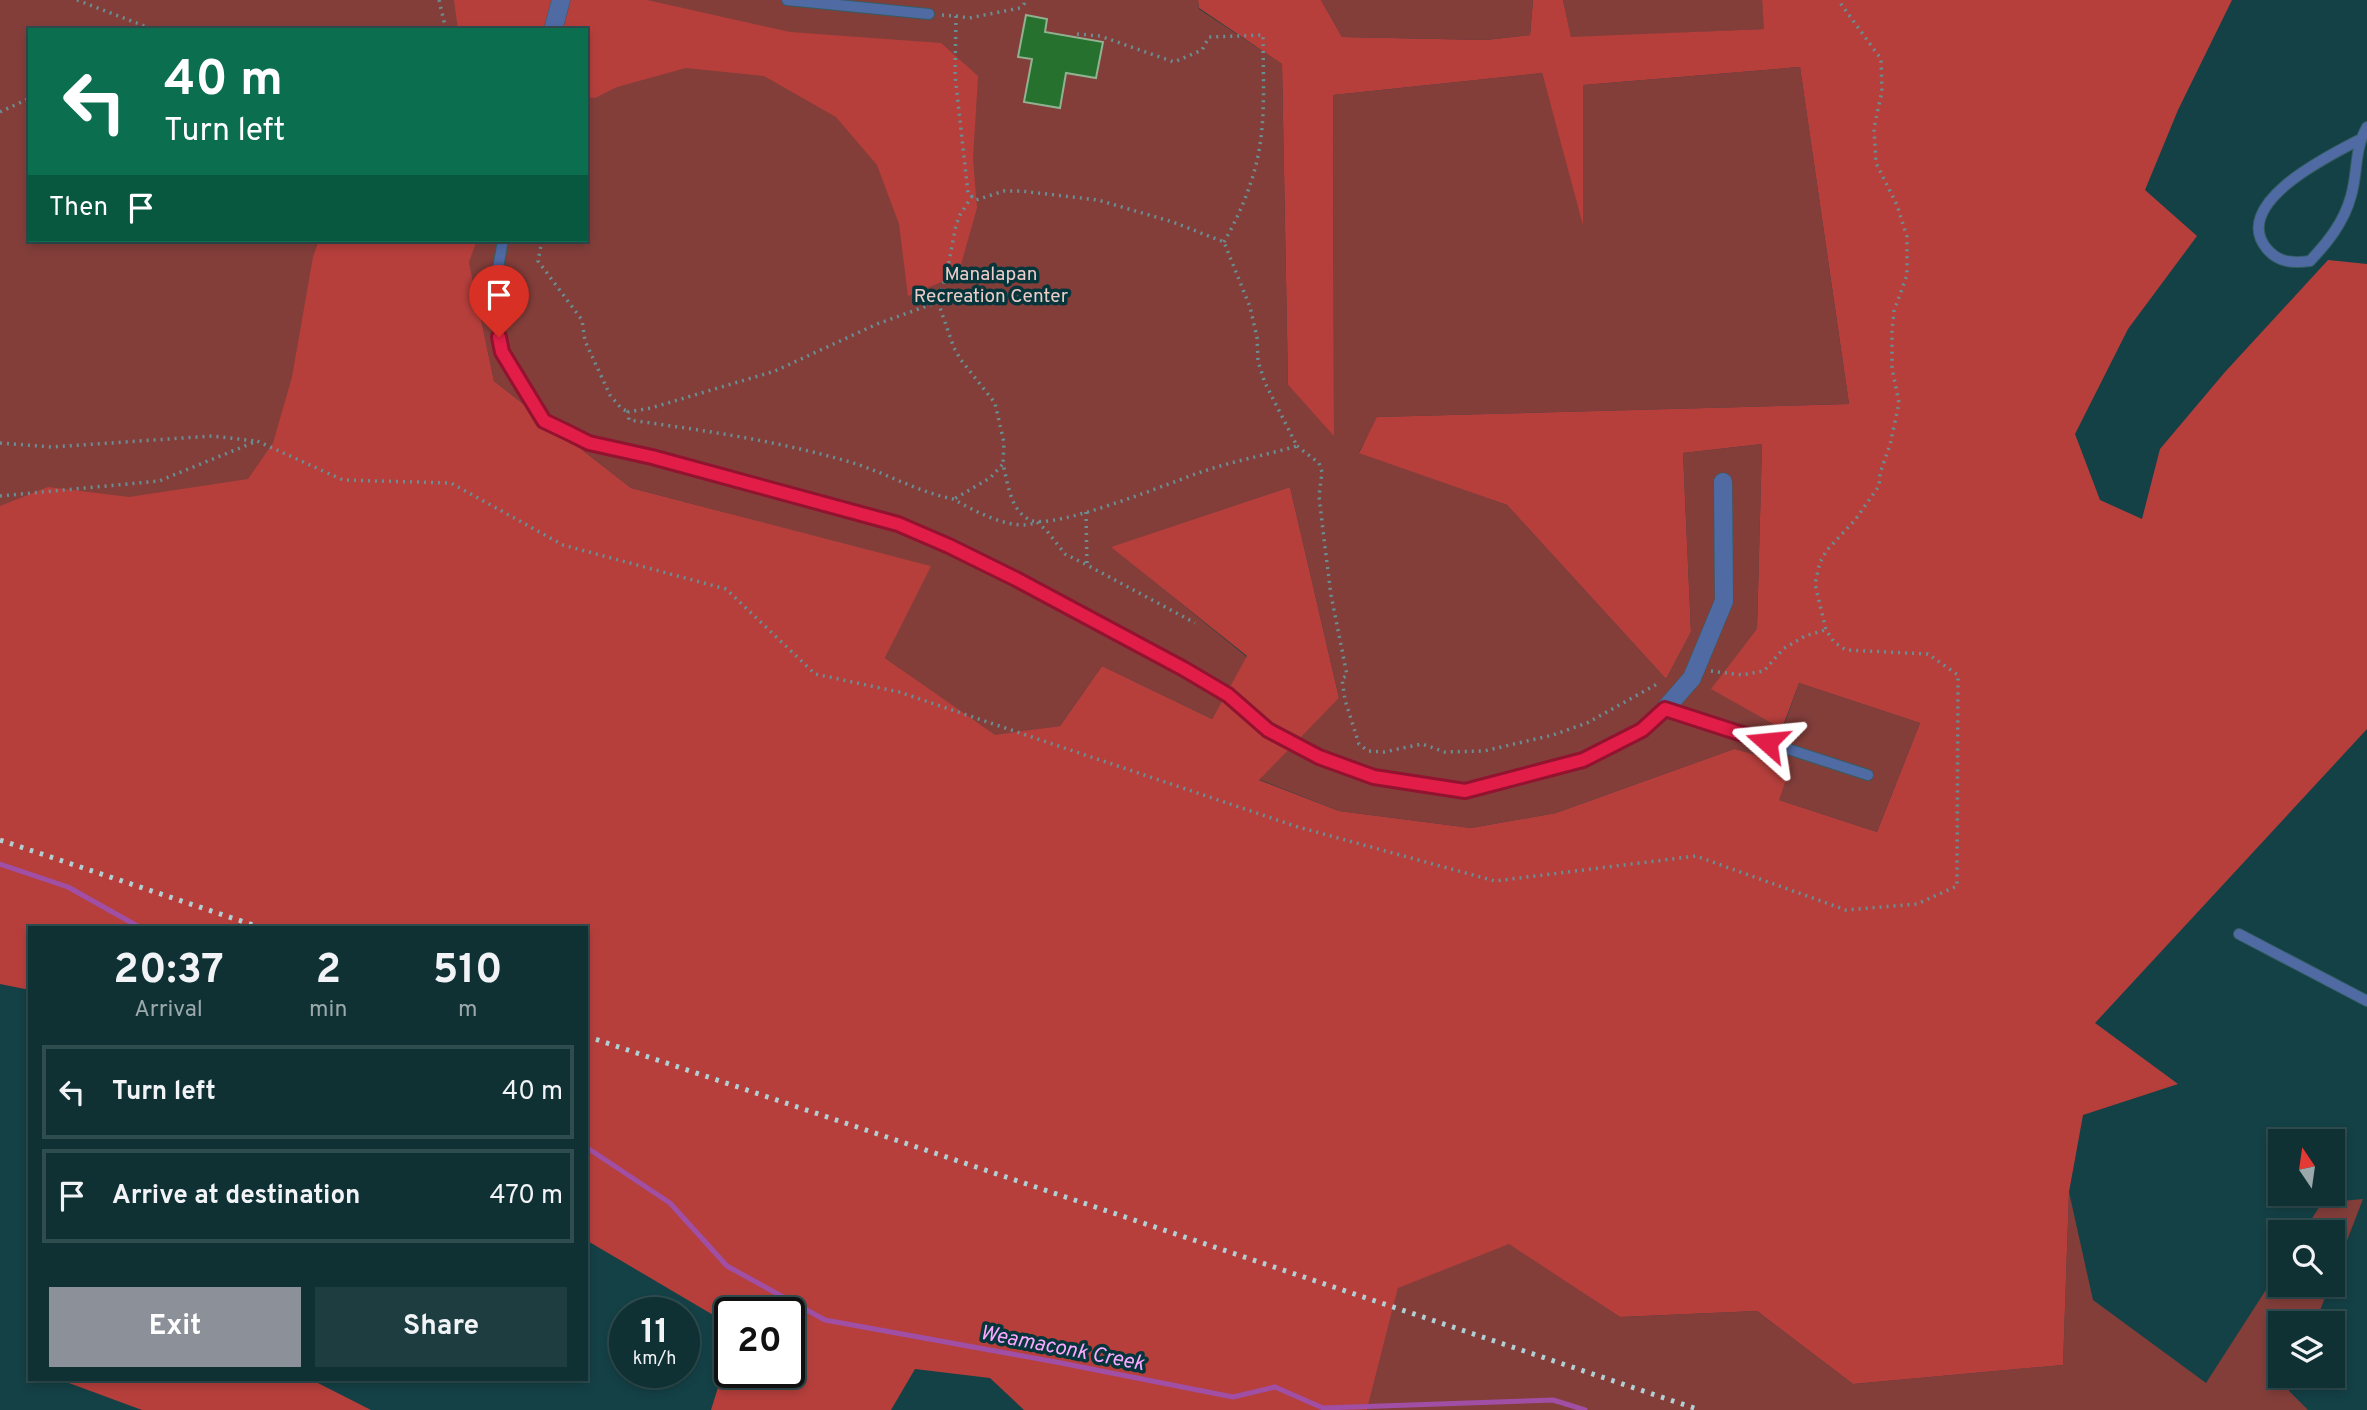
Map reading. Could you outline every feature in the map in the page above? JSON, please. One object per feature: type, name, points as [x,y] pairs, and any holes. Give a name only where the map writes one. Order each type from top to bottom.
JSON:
[{"type":"street","points":[[554,28],[561,0]]},
{"type":"street","points":[[1665,709],[1692,678],[1724,601],[1723,482]]},
{"type":"lane","points":[[787,0],[929,13]]},
{"type":"lane","points":[[2359,140],[2297,174],[2269,202],[2258,229],[2265,247],[2273,256],[2285,262],[2310,261],[2335,232],[2352,195],[2359,140],[2367,127]]},
{"type":"lane","points":[[503,242],[494,291],[496,323],[502,352],[544,421],[589,443],[652,457],[898,524],[962,552],[1184,669],[1228,695],[1268,730],[1319,757],[1374,777],[1465,791],[1583,760],[1642,730],[1665,709],[1868,775]]},
{"type":"lane","points":[[2239,934],[2367,1001]]},
{"type":"path","points":[[77,0],[150,28]]},
{"type":"path","points":[[439,0],[446,28]]},
{"type":"path","points":[[929,13],[969,18],[1020,8],[1024,0]]},
{"type":"path","points":[[0,443],[52,447],[212,436],[257,441],[343,481],[451,483],[563,545],[726,589],[815,674],[898,692],[1298,827],[1495,881],[1696,856],[1846,910],[1917,904],[1957,886],[1958,675],[1928,654],[1846,650],[1834,642],[1826,630],[1815,584],[1820,562],[1875,494],[1890,445],[1899,403],[1892,368],[1894,312],[1907,275],[1907,237],[1897,205],[1876,163],[1874,128],[1882,91],[1881,59],[1838,0]]},
{"type":"path","points":[[956,16],[955,75],[968,193],[976,200],[1004,191],[1098,200],[1173,222],[1224,242],[1250,307],[1257,337],[1258,361],[1265,383],[1297,446],[1319,463],[1322,472],[1319,496],[1331,595],[1347,675],[1342,680],[1345,700],[1359,744],[1368,751],[1384,752],[1415,744],[1429,745],[1445,752],[1484,751],[1587,723],[1659,683]]},
{"type":"path","points":[[1077,34],[1100,36],[1174,62],[1202,50],[1209,37],[1262,35],[1263,89],[1258,156],[1238,214],[1224,242]]},
{"type":"path","points":[[0,112],[28,99]]},
{"type":"path","points":[[972,196],[956,226],[938,302],[954,348],[995,403],[1004,443],[1003,464],[1013,502],[1019,512],[1031,521],[1054,521],[1206,471],[1297,446]]},
{"type":"path","points":[[542,242],[538,261],[582,320],[585,341],[606,387],[621,408],[628,412],[651,408],[775,371],[877,324],[938,302]]},
{"type":"path","points":[[628,412],[629,420],[770,442],[844,460],[924,492],[954,499],[992,518],[1029,525],[1037,522]]},
{"type":"path","points":[[0,496],[159,481],[257,441]]},
{"type":"path","points":[[954,499],[990,478],[1003,464]]},
{"type":"path","points":[[1086,512],[1087,565]]},
{"type":"path","points":[[1037,522],[1065,554],[1195,623]]},
{"type":"path","points":[[1695,669],[1742,675],[1764,671],[1783,649],[1805,636],[1826,630]]},
{"type":"green space","name":"Manalapan Recreation Center","points":[[0,0],[1198,0],[1199,9],[1282,64],[1288,385],[1334,435],[1333,95],[1542,73],[1583,221],[1583,85],[1800,67],[1849,404],[1378,417],[1359,452],[1507,505],[1666,679],[1691,632],[1683,453],[1762,444],[1757,629],[1783,728],[1799,683],[1920,723],[1877,832],[1779,800],[1734,749],[1556,813],[1471,828],[1339,811],[1258,779],[1339,698],[1290,487],[1112,547],[1247,657],[1212,719],[1102,666],[1060,726],[995,736],[885,658],[930,566],[631,488],[494,381],[469,263],[308,482],[0,528]]},
{"type":"green space","points":[[1321,0],[1533,0],[1530,35],[1486,40],[1342,37]]},
{"type":"green space","points":[[1563,0],[1762,0],[1765,29],[1571,38]]},
{"type":"green space","points":[[2069,1192],[2093,1300],[2206,1383],[2268,1287],[2268,1297],[2325,1297],[2320,1311],[2268,1311],[2268,1388],[2290,1388],[2289,1391],[2308,1410],[1367,1410],[1398,1287],[1510,1243],[1620,1317],[1757,1311],[1853,1384],[2063,1365]]},
{"type":"green space","points":[[2363,1199],[2345,1246],[2345,1220],[2311,1220],[2320,1206],[2345,1206],[2345,1201]]},
{"type":"shaded area","points":[[454,0],[647,0],[790,32],[941,43],[978,76],[973,159],[977,208],[958,275],[908,296],[899,224],[877,165],[836,117],[764,76],[686,68],[617,87],[595,98],[588,97],[588,28],[458,28]]},
{"type":"shaded area","points":[[1198,0],[1321,0],[1342,37],[1486,40],[1530,35],[1533,0],[1563,0],[1571,37],[1764,29],[1762,0],[2232,0],[2178,110],[2145,190],[2197,236],[2128,329],[2075,434],[2100,500],[2142,519],[2160,449],[2225,372],[2328,260],[2367,264],[2367,729],[2095,1023],[2178,1084],[2083,1115],[2069,1192],[2063,1365],[1853,1384],[1757,1311],[1620,1317],[1509,1244],[1398,1288],[1367,1410],[1024,1410],[990,1378],[915,1369],[891,1410],[711,1410],[718,1388],[805,1388],[805,1297],[714,1297],[714,1315],[700,1307],[700,1297],[683,1297],[588,1241],[588,926],[28,926],[28,990],[0,984],[0,506],[48,487],[129,497],[248,479],[273,443],[292,377],[313,257],[318,242],[476,242],[469,262],[494,381],[631,488],[931,566],[885,658],[995,735],[1060,726],[1102,666],[1212,719],[1247,656],[1111,547],[1290,487],[1339,698],[1259,780],[1339,811],[1471,828],[1556,813],[1734,749],[1791,765],[1779,800],[1877,832],[1920,723],[1799,683],[1782,729],[1711,689],[1757,629],[1762,444],[1683,453],[1691,632],[1666,679],[1507,505],[1359,453],[1377,417],[1849,404],[1800,67],[1583,85],[1583,225],[1542,73],[1333,95],[1334,436],[1288,385],[1282,64],[1199,8]]},
{"type":"shaded area","points":[[63,1381],[314,1381],[371,1410],[142,1410]]},
{"type":"building","points":[[1026,15],[1047,19],[1045,32],[1103,42],[1096,78],[1066,73],[1060,108],[1024,102],[1032,59],[1018,57]]},
{"type":"waterway","name":"Weamaconk Creek","points":[[0,864],[68,887],[137,926]]},
{"type":"waterway","name":"Weamaconk Creek","points":[[588,1148],[670,1203],[727,1266],[825,1320],[1233,1397],[1275,1387],[1323,1408],[1553,1400],[1585,1410]]},
{"type":"railway","points":[[0,840],[256,926]]},
{"type":"railway","points":[[588,1037],[1700,1410]]},
{"type":"route","points":[[499,337],[502,352],[544,421],[589,443],[652,457],[898,524],[975,557],[1184,669],[1228,695],[1268,730],[1319,757],[1374,777],[1465,791],[1583,760],[1642,730],[1665,709],[1767,742]]}]
